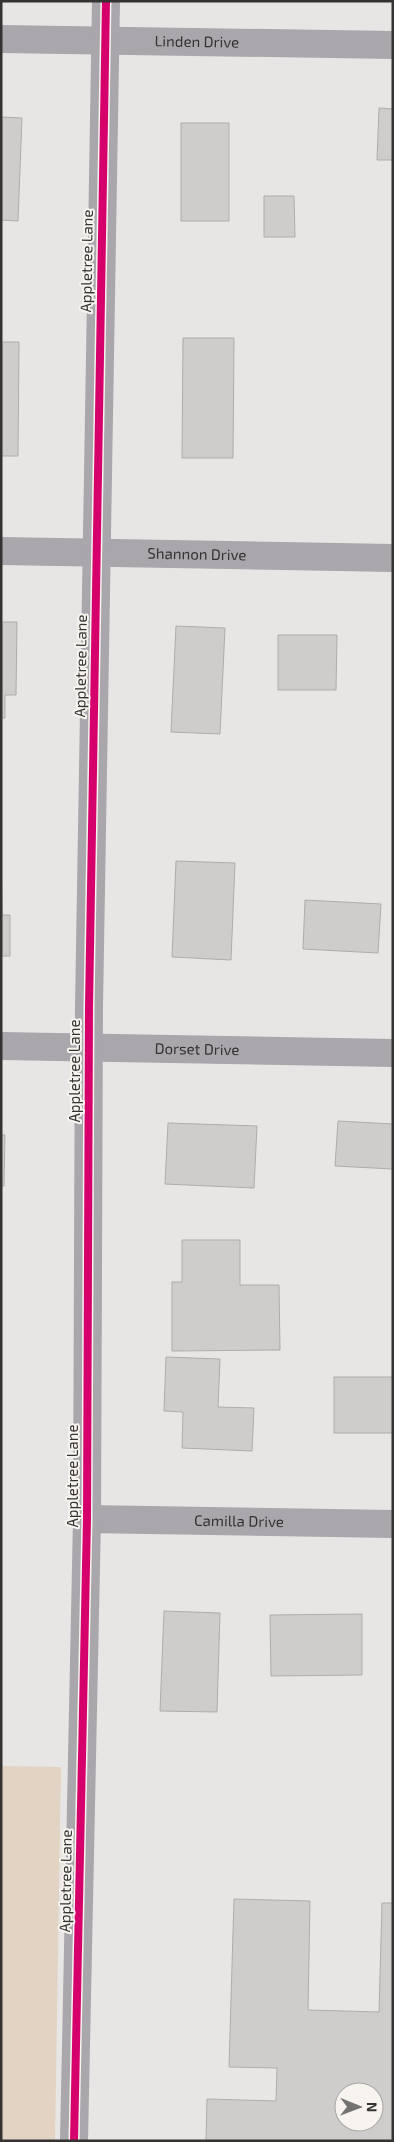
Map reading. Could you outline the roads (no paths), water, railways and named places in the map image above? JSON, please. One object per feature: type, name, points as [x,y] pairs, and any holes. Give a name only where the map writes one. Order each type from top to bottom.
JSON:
[{"type":"street","name":"Appletree Lane","points":[[74,2141],[87,1519],[89,1047],[106,1]]},
{"type":"street","name":"Linden Drive","points":[[1,39],[393,45]]},
{"type":"street","name":"Shannon Drive","points":[[1,551],[393,558]]},
{"type":"street","name":"Dorset Drive","points":[[1,1046],[393,1053]]},
{"type":"street","name":"Camilla Drive","points":[[87,1519],[393,1524]]}]
